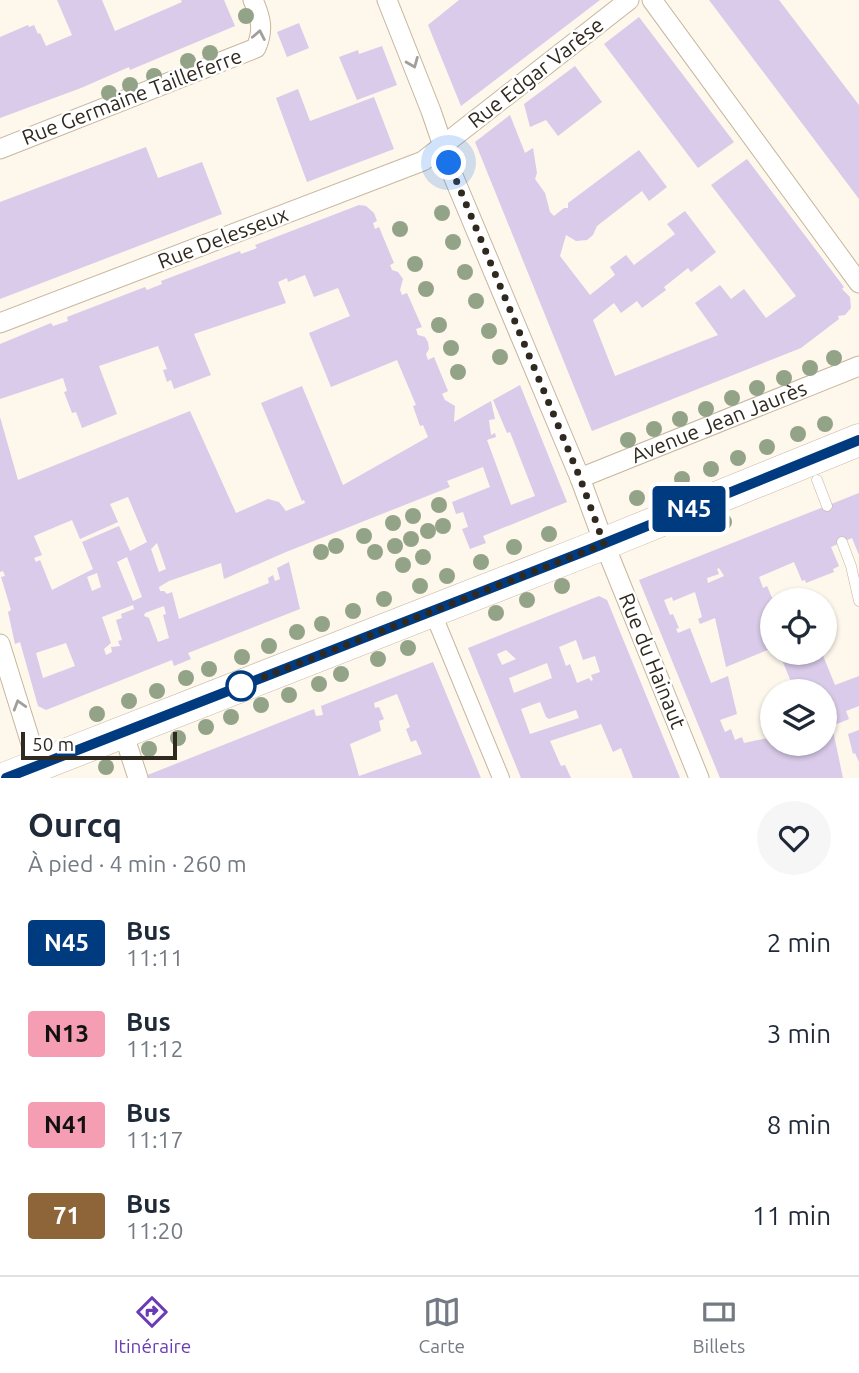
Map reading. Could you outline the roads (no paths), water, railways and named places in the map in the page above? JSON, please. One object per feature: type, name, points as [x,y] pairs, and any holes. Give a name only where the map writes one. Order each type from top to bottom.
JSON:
[{"type":"main road","points":[[6,778],[604,544],[859,440]]},
{"type":"street","name":"Rue Germaine Tailleferre","points":[[0,149],[256,48],[262,28],[261,18],[253,0]]},
{"type":"street","name":"Rue du Hainaut","points":[[387,0],[454,178],[580,478],[699,778]]},
{"type":"street","name":"Rue Edgar Varèse","points":[[444,147],[464,128],[629,0]]},
{"type":"street","points":[[652,0],[859,283]]},
{"type":"street","name":"Rue Delesseux","points":[[0,323],[423,161],[444,147]]},
{"type":"street","name":"Avenue Jean Jaurès","points":[[580,478],[859,366]]},
{"type":"street","points":[[432,611],[500,778]]},
{"type":"street","points":[[0,644],[37,766]]},
{"type":"street","points":[[123,732],[138,778]]},
{"type":"lane","points":[[817,480],[827,506]]},
{"type":"lane","points":[[842,542],[859,601]]}]
